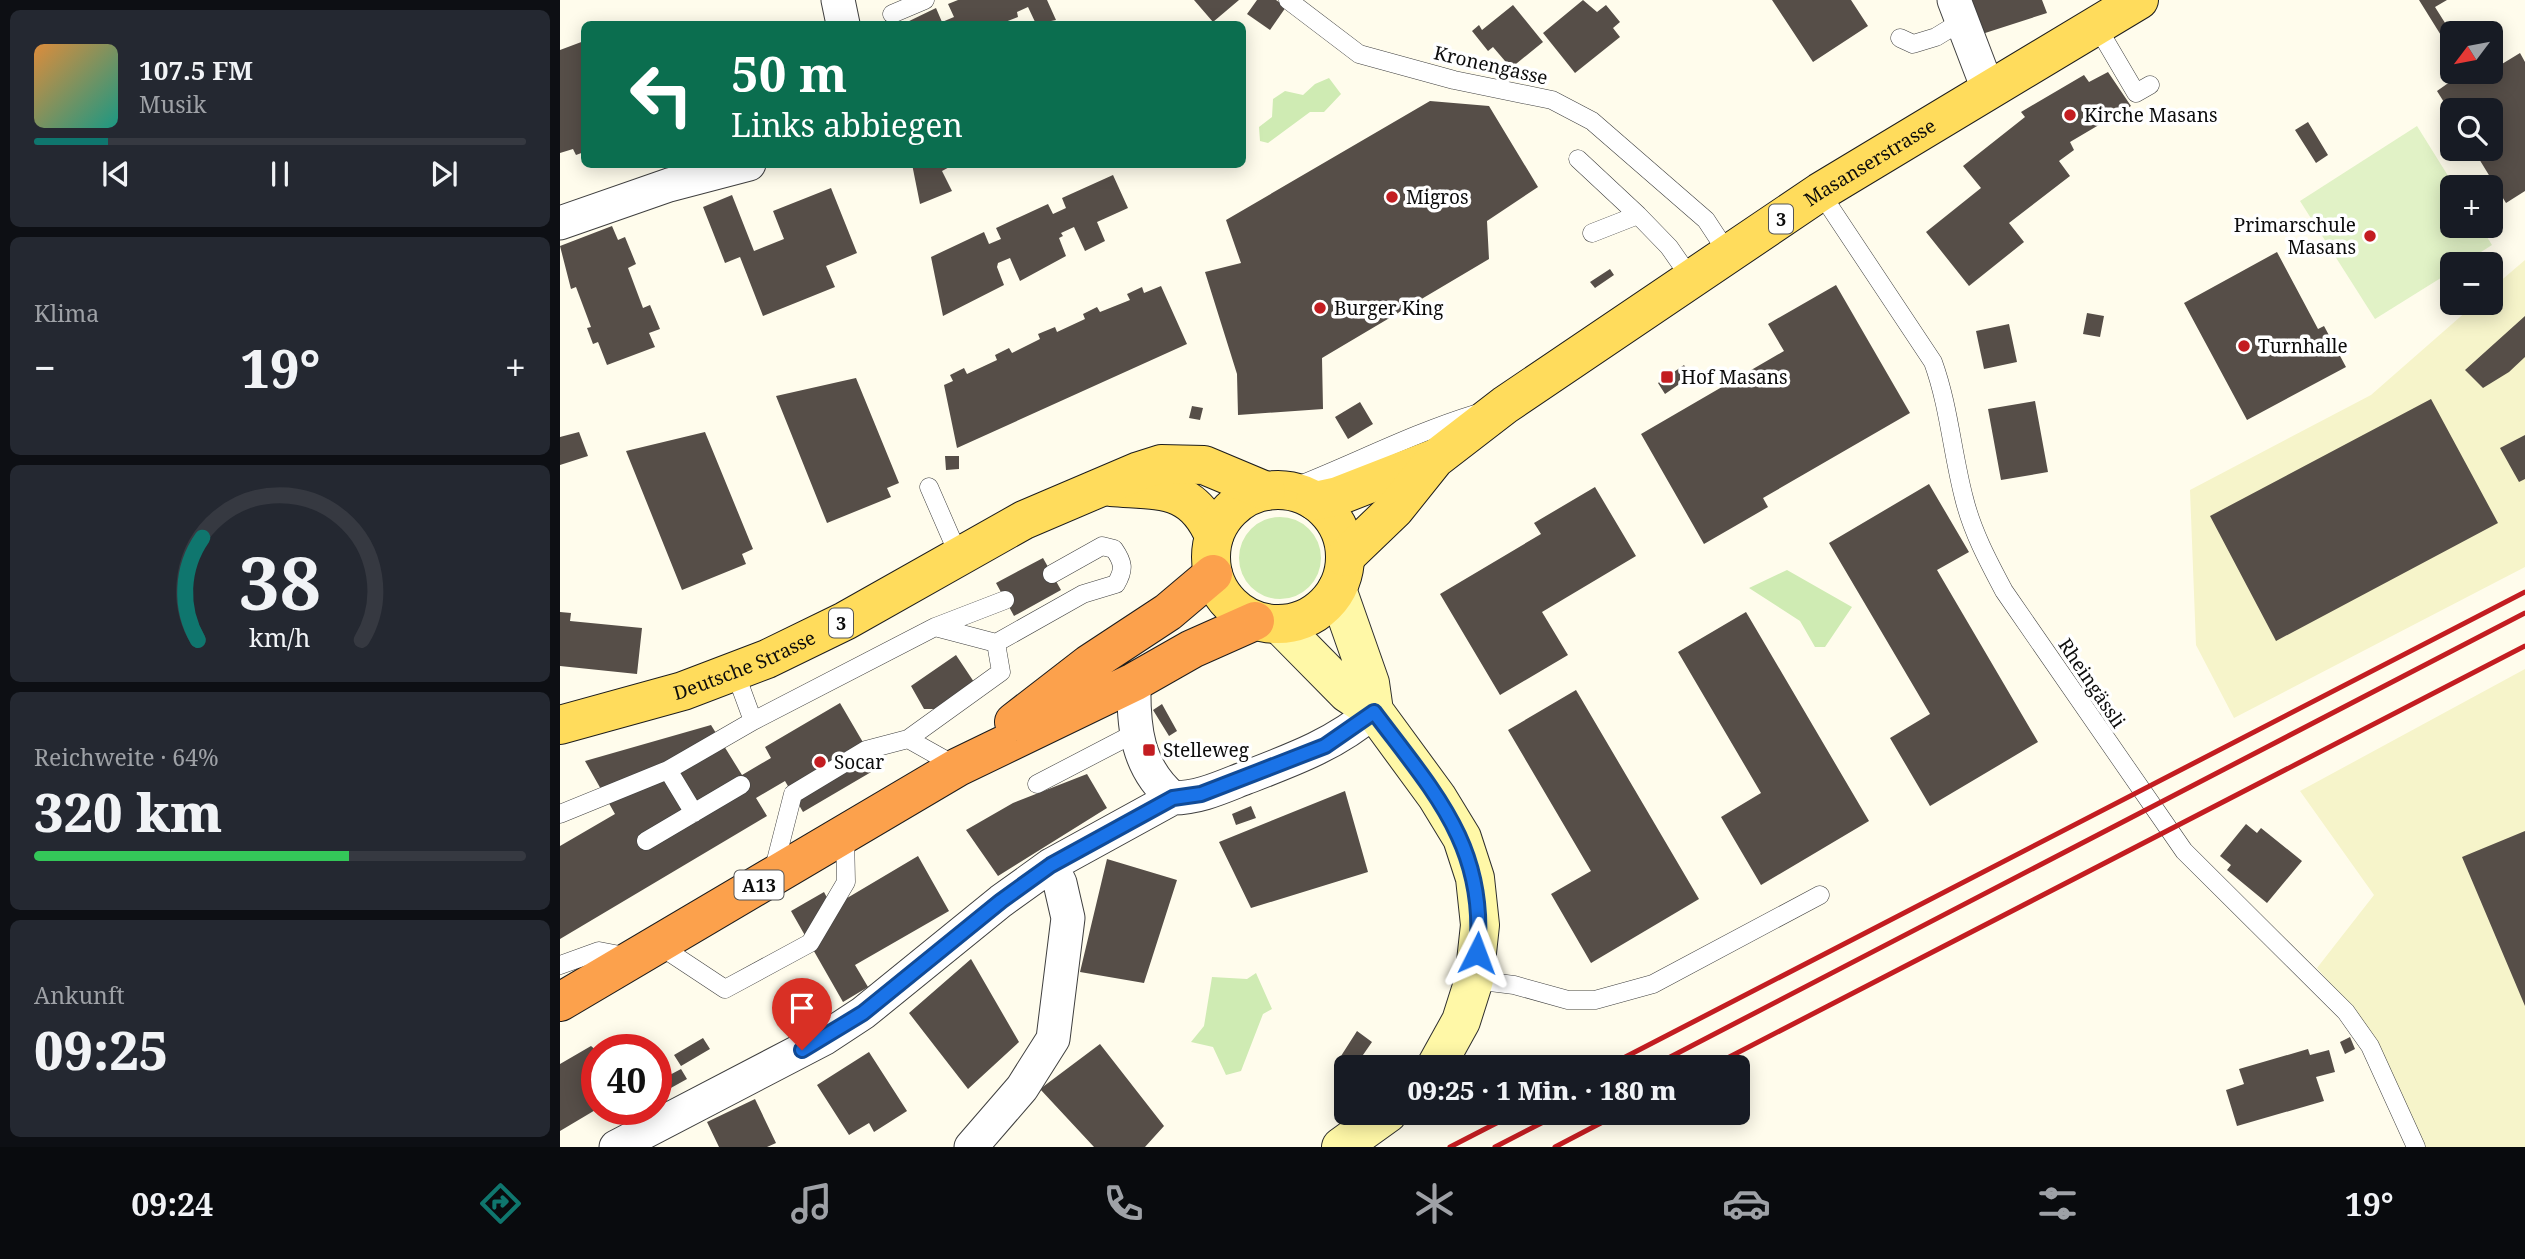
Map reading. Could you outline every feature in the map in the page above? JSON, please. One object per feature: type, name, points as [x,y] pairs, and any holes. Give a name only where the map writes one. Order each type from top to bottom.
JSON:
[{"type":"highway","name":"A13","points":[[958,767],[1089,664],[1168,612],[1213,574]]},
{"type":"highway","name":"A13","points":[[560,1002],[958,767],[1135,682],[1192,649],[1267,623]]},
{"type":"main road","name":"Masanserstrasse","points":[[1341,573],[1435,459],[1505,405],[1821,192],[2139,0]]},
{"type":"main road","name":"Masanserstrasse","points":[[1289,494],[1338,496],[1435,459]]},
{"type":"main road","name":"Deutsche Strasse","points":[[560,725],[683,691],[735,672],[817,636],[1024,520],[1126,475],[1161,464],[1188,463],[1224,471],[1289,494]]},
{"type":"main road","name":"Deutsche Strasse","points":[[1106,486],[1165,491],[1185,498],[1205,514],[1214,536]]},
{"type":"main road","points":[[1289,494],[1336,525],[1341,573],[1314,614],[1267,623],[1236,610],[1221,594],[1213,574],[1211,555],[1214,536],[1234,507],[1248,497],[1289,494]]},
{"type":"street","points":[[838,0],[842,21]]},
{"type":"street","points":[[1958,10],[1988,89]]},
{"type":"street","points":[[560,223],[669,185],[734,168]]},
{"type":"street","points":[[1341,573],[1370,683],[1374,712]]},
{"type":"street","points":[[1267,623],[1347,693],[1374,712],[1437,797],[1462,838],[1475,878],[1480,925],[1474,980],[1461,1021],[1441,1055]]},
{"type":"street","points":[[1135,682],[1140,754],[1152,777],[1173,798]]},
{"type":"street","points":[[616,1147],[825,1038],[863,1013],[1001,901],[1051,865],[1173,798],[1201,794],[1303,755],[1339,738],[1374,712]]},
{"type":"street","points":[[971,1147],[1022,1088],[1053,1039],[1068,918],[1060,883],[1051,865]]},
{"type":"street","points":[[1341,1147],[1371,1125]]},
{"type":"lane","points":[[892,14],[925,0]]},
{"type":"lane","name":"Kronengasse","points":[[1288,0],[1359,54],[1454,80],[1552,100],[1592,121],[1706,220],[1729,254]]},
{"type":"lane","points":[[1900,38],[1913,44],[1936,37],[1958,10]]},
{"type":"lane","points":[[2095,25],[2136,93],[2150,85]]},
{"type":"lane","points":[[1578,159],[1669,247],[1692,280]]},
{"type":"lane","name":"Rheingässli","points":[[1821,192],[1933,362],[1944,390],[1964,499],[1980,546],[2004,591],[2184,851],[2346,1012],[2370,1046],[2416,1147]]},
{"type":"lane","points":[[1592,233],[1638,215]]},
{"type":"lane","points":[[1289,494],[1432,427],[1505,405]]},
{"type":"lane","points":[[929,487],[959,556]]},
{"type":"lane","points":[[935,627],[996,643],[1083,594],[1116,583],[1123,572],[1122,560],[1114,549],[1102,546],[1052,574]]},
{"type":"lane","points":[[560,814],[668,771],[753,721],[935,627],[1005,600]]},
{"type":"lane","points":[[772,877],[793,794],[866,750],[908,739],[1001,672],[996,643]]},
{"type":"lane","points":[[735,672],[753,721]]},
{"type":"lane","points":[[1037,784],[1137,732]]},
{"type":"lane","points":[[908,739],[958,767]]},
{"type":"lane","points":[[668,771],[694,813]]},
{"type":"lane","points":[[646,841],[741,785]]},
{"type":"lane","points":[[560,965],[580,955],[599,951],[646,951],[725,989],[810,943],[846,882],[845,833]]},
{"type":"lane","points":[[1474,980],[1514,985],[1568,1000],[1595,1000],[1653,984],[1820,895]]},
{"type":"shaded area","points":[[2525,260],[2525,567],[2234,718],[2196,645],[2190,490],[2371,395],[2462,315],[2503,315],[2503,279]]},
{"type":"shaded area","points":[[2525,669],[2525,1147],[2425,1147],[2369,1029],[2317,968],[2374,895],[2300,791]]},
{"type":"green space","points":[[1329,78],[1341,94],[1324,112],[1310,112],[1268,143],[1260,141],[1259,127],[1272,117],[1273,99],[1285,91],[1303,95],[1315,84]]},
{"type":"green space","points":[[2417,126],[2448,175],[2440,175],[2440,238],[2488,238],[2492,245],[2481,252],[2440,252],[2440,278],[2375,319],[2300,201]]},
{"type":"green space","points":[[1280,517],[1296,520],[1309,529],[1318,542],[1321,558],[1318,574],[1309,587],[1296,596],[1280,599],[1264,596],[1251,587],[1242,574],[1239,558],[1242,542],[1251,529],[1264,520]]},
{"type":"green space","points":[[1787,570],[1852,607],[1825,647],[1815,647],[1800,621],[1749,588]]},
{"type":"green space","points":[[1256,973],[1272,1009],[1263,1014],[1241,1071],[1226,1075],[1213,1047],[1191,1042],[1204,1026],[1212,977],[1247,979]]},
{"type":"building","points":[[958,0],[1047,0],[1056,20],[1035,21],[1028,7],[1017,12],[1018,17],[1008,21],[944,21],[954,17],[948,4]]},
{"type":"building","points":[[1194,0],[1239,0],[1214,21]]},
{"type":"building","points":[[1257,0],[1276,0],[1286,7],[1270,30],[1247,14]]},
{"type":"building","points":[[1583,0],[1597,12],[1606,5],[1620,22],[1613,28],[1620,37],[1575,73],[1543,33]]},
{"type":"building","points":[[1772,0],[1851,0],[1868,26],[1813,62]]},
{"type":"building","points":[[1970,0],[2042,0],[2047,13],[1982,34]]},
{"type":"building","points":[[2419,0],[2447,0],[2435,7],[2444,21],[2440,21],[2440,34]]},
{"type":"building","points":[[1513,5],[1543,42],[1511,68],[1493,47],[1488,51],[1472,31],[1479,25],[1482,30]]},
{"type":"building","points":[[936,8],[942,21],[909,21]]},
{"type":"building","points":[[581,42],[581,153],[576,155],[573,149],[560,153],[560,50]]},
{"type":"building","points":[[2520,53],[2525,62],[2525,191],[2506,203],[2503,198],[2503,175],[2489,175],[2480,161],[2503,161],[2503,98],[2441,98],[2437,91],[2447,84],[2503,84],[2503,63]]},
{"type":"building","points":[[2108,72],[2131,106],[2070,142],[2074,150],[2059,161],[2070,176],[2009,223],[2024,242],[1969,286],[1926,232],[1981,188],[1963,166],[2025,117],[2021,112],[2084,75],[2089,82]]},
{"type":"building","points":[[1430,101],[1489,106],[1538,187],[1487,221],[1489,259],[1322,358],[1323,409],[1238,415],[1237,374],[1205,272],[1241,263],[1226,220]]},
{"type":"building","points":[[2308,122],[2328,155],[2316,163],[2295,130]]},
{"type":"building","points":[[913,168],[948,168],[942,171],[952,191],[920,204]]},
{"type":"building","points":[[1113,175],[1128,208],[1097,222],[1105,241],[1085,251],[1074,227],[1061,233],[1063,236],[1059,238],[1066,256],[1020,281],[1010,258],[998,263],[1004,285],[943,316],[931,257],[984,232],[989,244],[1001,239],[996,228],[1048,204],[1053,214],[1066,208],[1062,198]]},
{"type":"building","points":[[831,188],[857,253],[826,266],[835,287],[763,316],[740,257],[725,263],[703,207],[732,195],[754,251],[784,239],[773,211]]},
{"type":"building","points":[[612,226],[618,240],[625,237],[636,264],[628,268],[643,308],[650,305],[660,329],[649,333],[655,347],[607,365],[598,342],[593,344],[587,328],[591,327],[576,287],[571,289],[560,246]]},
{"type":"building","name":"Turnhalle","points":[[2277,252],[2318,329],[2324,326],[2346,367],[2247,420],[2184,303]]},
{"type":"building","points":[[1610,269],[1614,275],[1595,288],[1590,282]]},
{"type":"building","points":[[1836,285],[1910,413],[1763,498],[1768,507],[1704,544],[1641,434],[1784,351],[1768,324]]},
{"type":"building","points":[[1161,286],[1187,344],[957,448],[944,385],[953,381],[950,375],[964,368],[967,374],[997,360],[995,355],[1009,348],[1012,353],[1040,339],[1038,334],[1055,327],[1057,332],[1085,319],[1083,314],[1097,307],[1100,312],[1130,300],[1127,294],[1142,287],[1144,293]]},
{"type":"building","points":[[2087,313],[2104,316],[2100,337],[2083,334]]},
{"type":"building","points":[[2525,316],[2525,357],[2509,372],[2483,388],[2465,370]]},
{"type":"building","points":[[2009,324],[2017,362],[1984,369],[1976,331]]},
{"type":"building","points":[[1684,365],[1691,376],[1665,394],[1658,383]]},
{"type":"building","points":[[856,378],[899,483],[887,488],[891,497],[827,523],[776,396]]},
{"type":"building","points":[[2431,399],[2498,523],[2276,641],[2210,516]]},
{"type":"building","points":[[2035,401],[2048,472],[2001,480],[1988,409]]},
{"type":"building","points":[[1360,402],[1373,424],[1348,439],[1335,417]]},
{"type":"building","points":[[1192,406],[1203,408],[1200,420],[1189,418]]},
{"type":"building","points":[[579,432],[588,456],[560,465],[560,437]]},
{"type":"building","points":[[705,432],[753,549],[742,554],[746,564],[682,590],[626,451]]},
{"type":"building","points":[[2525,435],[2525,479],[2519,482],[2500,448]]},
{"type":"building","points":[[945,456],[959,456],[959,469],[946,470]]},
{"type":"building","points":[[1929,484],[1969,552],[1937,570],[2038,742],[1930,806],[1890,738],[1930,714],[1829,543]]},
{"type":"building","points":[[1595,487],[1636,556],[1542,612],[1568,655],[1500,695],[1440,594],[1541,534],[1534,523]]},
{"type":"building","points":[[1043,558],[1061,590],[1014,616],[996,583]]},
{"type":"building","points":[[560,612],[571,613],[570,621],[642,628],[637,674],[560,666]]},
{"type":"building","points":[[1746,612],[1869,821],[1761,885],[1721,817],[1761,793],[1678,652]]},
{"type":"building","points":[[956,655],[974,682],[935,709],[924,709],[911,686]]},
{"type":"building","points":[[1576,690],[1699,899],[1591,963],[1551,894],[1591,871],[1508,730]]},
{"type":"building","points":[[840,703],[878,768],[803,812],[785,781],[756,798],[767,816],[560,939],[560,846],[615,814],[585,761],[711,725],[742,775],[771,758],[765,747]]},
{"type":"building","points":[[1162,704],[1177,731],[1169,736],[1153,710]]},
{"type":"building","points":[[1087,774],[1107,808],[998,876],[966,830],[1013,803]]},
{"type":"building","points":[[1345,791],[1368,872],[1251,908],[1219,842]]},
{"type":"building","points":[[1251,806],[1256,818],[1236,825],[1232,814]]},
{"type":"building","points":[[2246,824],[2257,833],[2261,828],[2302,861],[2267,903],[2227,870],[2231,865],[2220,856]]},
{"type":"building","points":[[2525,831],[2525,1006],[2462,857]]},
{"type":"building","points":[[918,856],[949,911],[855,965],[868,987],[843,1002],[791,911],[824,892],[832,907]]},
{"type":"building","points":[[1107,859],[1177,880],[1144,983],[1080,972]]},
{"type":"building","points":[[971,959],[1019,1042],[968,1089],[909,1013]]},
{"type":"building","points":[[1357,1031],[1372,1042],[1363,1055],[1342,1055]]},
{"type":"building","points":[[2350,1037],[2355,1049],[2345,1054],[2340,1042]]},
{"type":"building","points":[[703,1038],[710,1049],[681,1066],[674,1055]]},
{"type":"building","points":[[1100,1044],[1164,1126],[1145,1147],[1094,1147],[1040,1089]]},
{"type":"building","points":[[2308,1049],[2310,1055],[2329,1050],[2335,1072],[2316,1077],[2324,1101],[2237,1126],[2226,1090],[2244,1084],[2239,1069]]},
{"type":"building","points":[[581,1052],[581,1119],[560,1131],[560,1064]]},
{"type":"building","points":[[869,1052],[907,1111],[874,1132],[869,1123],[849,1135],[817,1085]]},
{"type":"building","points":[[681,1069],[687,1079],[672,1087],[672,1074]]},
{"type":"building","points":[[755,1099],[776,1143],[767,1147],[719,1147],[707,1122]]},
{"type":"railway","points":[[1629,1055],[2525,592]]},
{"type":"railway","points":[[1674,1055],[2525,613]]},
{"type":"railway","points":[[1733,1055],[2525,646]]},
{"type":"railway","points":[[1450,1147],[1493,1125]]},
{"type":"railway","points":[[1495,1147],[1538,1125]]},
{"type":"railway","points":[[1555,1147],[1597,1125]]},
{"type":"place","name":"Kirche Masans","points":[[2070,115]]},
{"type":"place","name":"Migros","points":[[1392,197]]},
{"type":"place","name":"Primarschule Masans","points":[[2370,236]]},
{"type":"place","name":"Burger King","points":[[1320,308]]},
{"type":"place","name":"Turnhalle","points":[[2244,346]]},
{"type":"place","name":"Hof Masans","points":[[1667,377]]},
{"type":"place","name":"Stelleweg","points":[[1149,750]]},
{"type":"place","name":"Socar","points":[[820,762]]},
{"type":"route","points":[[802,1050],[863,1013],[1001,901],[1051,865],[1173,798],[1201,794],[1325,746],[1374,712],[1437,797],[1462,838],[1475,878],[1480,925],[1477,953]]}]
